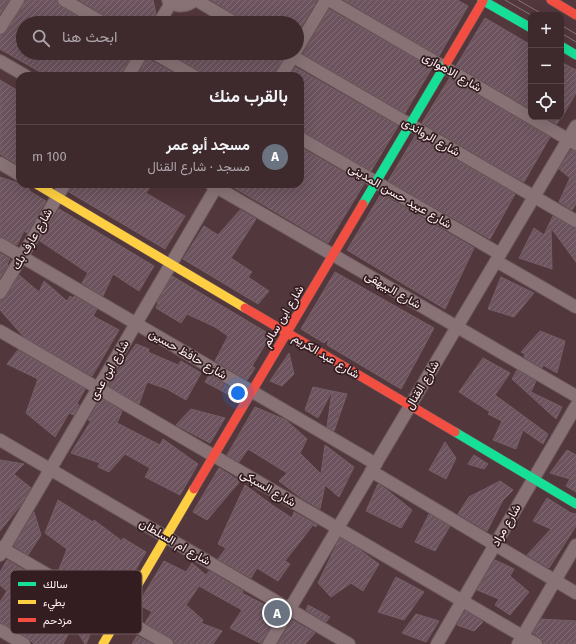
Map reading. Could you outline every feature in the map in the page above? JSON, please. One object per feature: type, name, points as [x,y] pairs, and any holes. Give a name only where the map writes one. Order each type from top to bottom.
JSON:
[{"type":"street","points":[[0,28],[18,0]]},
{"type":"street","points":[[64,0],[91,16]]},
{"type":"street","points":[[163,16],[170,2],[177,6],[184,6],[196,0],[224,16]]},
{"type":"street","points":[[304,35],[326,0]]},
{"type":"street","name":"شارع الاهوازى","points":[[329,0],[572,142]]},
{"type":"street","points":[[483,0],[528,26]]},
{"type":"street","name":"شارع ابن سالم","points":[[142,578],[483,0]]},
{"type":"street","points":[[551,0],[576,15]]},
{"type":"street","points":[[564,48],[576,55]]},
{"type":"street","points":[[130,72],[138,60]]},
{"type":"street","points":[[166,60],[187,72]]},
{"type":"street","points":[[283,72],[289,60]]},
{"type":"street","name":"شارع الرواندى","points":[[304,60],[410,125],[576,221]]},
{"type":"street","points":[[0,61],[19,72]]},
{"type":"street","name":"شارع القنال","points":[[269,644],[534,197],[572,142],[576,126]]},
{"type":"street","name":"شارع عبيد حسن المدينى","points":[[304,140],[376,182],[576,307]]},
{"type":"street","points":[[0,163],[16,173]]},
{"type":"street","name":"شارع عبد الكريم","points":[[42,188],[576,504]]},
{"type":"street","name":"شارع عارف بك","points":[[0,293],[63,188]]},
{"type":"street","name":"شارع ابن عدى","points":[[1,550],[136,324],[213,188]]},
{"type":"street","name":"شارع البيهقى","points":[[220,188],[576,396]]},
{"type":"street","name":"شارع حافظ حسين","points":[[0,244],[252,392],[495,545],[576,593]]},
{"type":"street","name":"شارع السبكى","points":[[0,331],[462,601],[520,640],[536,644]]},
{"type":"street","name":"شارع مراد","points":[[437,644],[576,406]]},
{"type":"street","name":"شارع ام السلطان","points":[[0,440],[349,644]]},
{"type":"street","points":[[520,640],[576,545]]},
{"type":"street","points":[[1,550],[37,570]]},
{"type":"street","points":[[142,629],[167,644]]},
{"type":"street","points":[[0,630],[24,644]]},
{"type":"street","name":"شارع ابن سالم","points":[[103,644],[109,634]]},
{"type":"building","points":[[0,0],[9,0],[0,14]]},
{"type":"building","points":[[25,0],[57,0],[60,6],[76,16],[16,16]]},
{"type":"building","points":[[79,0],[153,0],[156,14],[155,16],[105,16]]},
{"type":"building","points":[[211,0],[317,0],[304,22],[304,16],[237,16]]},
{"type":"building","points":[[344,0],[457,0],[468,6],[439,56]]},
{"type":"building","points":[[329,9],[432,68],[405,113],[304,55]]},
{"type":"building","points":[[16,16],[16,58],[0,49],[0,35],[6,32]]},
{"type":"building","points":[[485,18],[528,43],[528,107],[456,66]]},
{"type":"building","points":[[19,60],[129,60],[123,72],[40,72]]},
{"type":"building","points":[[146,60],[150,60],[172,72],[139,72]]},
{"type":"building","points":[[181,60],[282,60],[276,72],[199,72]]},
{"type":"building","points":[[564,64],[576,70],[576,93],[564,114]]},
{"type":"building","points":[[295,67],[304,72],[292,72]]},
{"type":"building","points":[[304,72],[398,126],[371,171],[304,132]]},
{"type":"building","points":[[449,79],[550,137],[524,182],[422,123]]},
{"type":"building","points":[[0,80],[16,90],[16,164],[0,154]]},
{"type":"building","points":[[550,120],[559,120],[557,124]]},
{"type":"building","points":[[415,136],[515,194],[490,239],[388,181]]},
{"type":"building","points":[[304,149],[364,184],[328,243],[235,188],[304,188]]},
{"type":"building","points":[[571,150],[576,151],[576,204],[572,210],[559,202],[570,178],[559,169]]},
{"type":"building","points":[[0,177],[16,182],[16,188],[28,188],[31,192],[46,201],[27,233],[24,231],[17,245],[0,237]]},
{"type":"building","points":[[70,188],[149,188],[146,193],[185,216],[165,249],[69,192]]},
{"type":"building","points":[[381,194],[474,248],[445,309],[347,250]]},
{"type":"building","points":[[59,209],[154,266],[139,291],[113,274],[103,296],[82,283],[88,273],[40,241]]},
{"type":"building","points":[[240,210],[256,219],[231,258],[252,272],[248,277],[269,291],[258,304],[183,259],[204,226],[218,235]]},
{"type":"building","points":[[553,216],[576,228],[576,262],[551,228],[552,269],[519,258],[534,228],[544,235]]},
{"type":"building","points":[[0,253],[10,259],[0,278]]},
{"type":"building","points":[[335,272],[434,328],[401,389],[327,345],[329,338],[324,343],[301,329]]},
{"type":"building","points":[[19,275],[39,292],[44,281],[67,301],[70,296],[73,298],[74,296],[97,309],[93,316],[119,330],[92,376],[24,337],[0,310],[0,300],[6,297]]},
{"type":"building","points":[[172,276],[271,335],[252,366],[255,368],[247,380],[215,361],[228,336],[215,327],[187,314],[181,323],[156,308],[157,302]]},
{"type":"building","points":[[501,277],[534,293],[514,317],[488,309]]},
{"type":"building","points":[[540,331],[565,341],[557,373],[543,365],[542,368],[524,357],[525,354],[521,352]]},
{"type":"building","points":[[136,344],[149,349],[148,352],[178,365],[181,361],[201,373],[186,400],[167,389],[147,382],[139,404],[108,386]]},
{"type":"building","points":[[18,350],[85,389],[77,404],[79,405],[74,415],[69,413],[55,437],[26,413],[38,379],[7,364]]},
{"type":"building","points":[[289,353],[294,374],[282,386],[270,381]]},
{"type":"building","points":[[483,358],[510,373],[495,395],[548,434],[543,444],[523,430],[516,449],[493,440],[502,421],[488,414],[490,412],[459,392]]},
{"type":"building","points":[[517,370],[536,381],[531,392],[562,407],[556,419],[512,379]]},
{"type":"building","points":[[209,375],[239,393],[235,398],[205,382]]},
{"type":"building","points":[[313,387],[332,391],[318,418],[305,410]]},
{"type":"building","points":[[332,391],[347,394],[334,431],[327,427]]},
{"type":"building","points":[[101,398],[122,411],[117,423],[160,445],[163,439],[198,464],[180,495],[145,477],[150,468],[125,454],[109,472],[98,467],[100,463],[71,453],[91,421],[88,420]]},
{"type":"building","points":[[255,407],[286,420],[307,439],[300,453],[321,474],[325,445],[354,467],[339,497],[325,485],[320,509],[300,497],[279,481],[287,473],[248,449],[239,462],[227,455]]},
{"type":"building","points":[[191,409],[225,418],[210,443],[176,425]]},
{"type":"building","points":[[445,442],[456,458],[446,479],[429,470]]},
{"type":"building","points":[[567,450],[576,455],[576,492],[566,486],[570,479],[550,473]]},
{"type":"building","points":[[474,455],[488,464],[484,469],[468,464]]},
{"type":"building","points":[[0,460],[24,464],[14,474],[31,488],[20,506],[0,531]]},
{"type":"building","points":[[219,468],[240,481],[207,520],[193,512]]},
{"type":"building","points":[[500,481],[513,490],[503,500],[487,531],[458,514],[469,497]]},
{"type":"building","points":[[378,484],[412,510],[401,528],[366,511]]},
{"type":"building","points":[[245,485],[292,518],[294,512],[317,525],[316,527],[313,525],[285,561],[290,564],[278,581],[257,568],[251,578],[218,559],[226,548],[218,544]]},
{"type":"building","points":[[547,498],[571,513],[576,514],[576,526],[549,568],[527,555],[551,529],[533,521]]},
{"type":"building","points":[[58,500],[93,522],[94,520],[122,541],[123,538],[146,552],[135,570],[59,570],[67,549],[45,533]]},
{"type":"building","points":[[34,512],[41,535],[28,555],[14,546]]},
{"type":"building","points":[[429,514],[450,526],[435,551],[415,542]]},
{"type":"building","points":[[340,538],[379,564],[363,591],[351,583],[331,597],[318,583]]},
{"type":"building","points":[[7,560],[24,570],[10,570],[10,628],[0,623],[0,602],[7,591],[0,585],[0,572]]},
{"type":"building","points":[[495,560],[514,569],[510,576],[529,592],[510,615],[495,605],[499,599],[477,590]]},
{"type":"building","points":[[164,561],[186,572],[192,563],[206,575],[209,571],[243,591],[242,593],[279,612],[262,644],[230,628],[242,610],[199,586],[186,605],[203,620],[201,623],[222,631],[213,644],[174,644],[171,638],[145,623],[152,612],[142,606],[142,597]]},
{"type":"building","points":[[396,577],[424,592],[404,620],[378,612]]},
{"type":"building","points":[[308,605],[330,617],[326,622],[306,610]]},
{"type":"building","points":[[465,611],[483,622],[474,631],[457,625]]},
{"type":"building","points":[[416,614],[439,621],[426,642],[402,633]]},
{"type":"building","points":[[541,619],[576,621],[576,644],[543,644],[540,638],[533,633]]},
{"type":"building","points":[[292,620],[315,633],[305,644],[278,644]]},
{"type":"building","points":[[21,634],[68,634],[63,644],[34,644],[28,638]]},
{"type":"building","points":[[79,634],[90,634],[85,644]]},
{"type":"building","points":[[137,636],[152,644],[132,644]]},
{"type":"tram line","points":[[505,0],[528,13]]},
{"type":"tram line","points":[[518,0],[539,12]]},
{"type":"tram line","points":[[564,27],[576,34]]},
{"type":"tram line","points":[[564,35],[576,42]]},
{"type":"traffic: fast","points":[[482,0],[528,26]]},
{"type":"traffic: fast","points":[[564,48],[576,55]]},
{"type":"traffic: fast","points":[[363,204],[447,62]]},
{"type":"traffic: fast","points":[[455,432],[576,504]]},
{"type":"traffic: slow","points":[[43,188],[245,308]]},
{"type":"traffic: slow","points":[[142,578],[194,489]]},
{"type":"traffic: slow","points":[[103,644],[109,634]]},
{"type":"traffic: jam","points":[[551,0],[576,15]]},
{"type":"traffic: jam","points":[[447,62],[483,1]]},
{"type":"traffic: jam","points":[[194,489],[363,204]]},
{"type":"traffic: jam","points":[[245,308],[455,432]]},
{"type":"place","name":"مسجد أبو عمر","points":[[277,613]]}]
